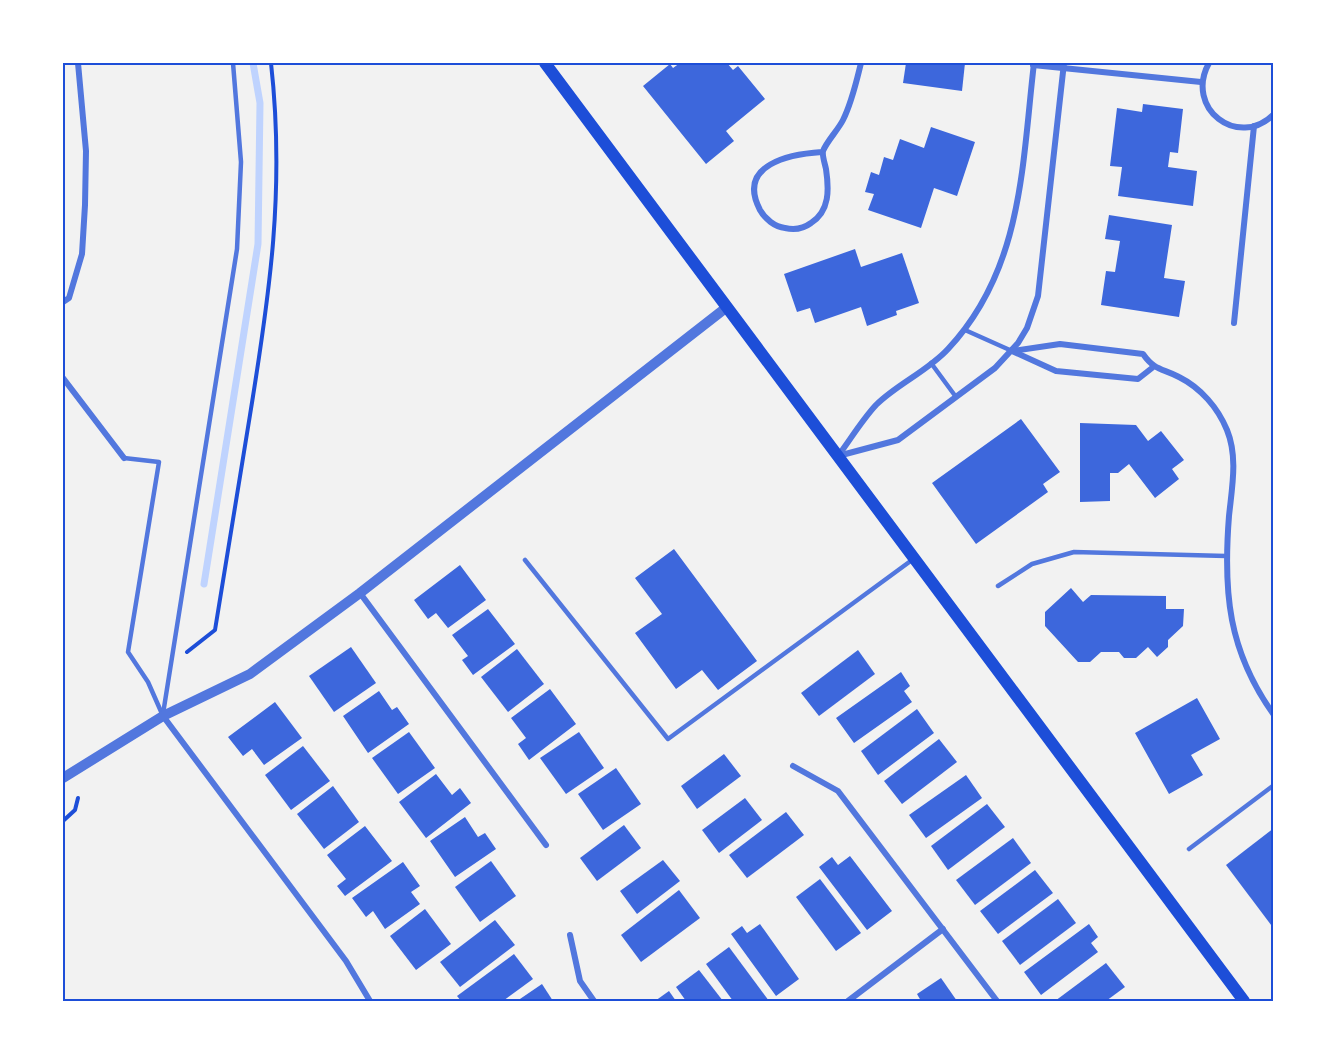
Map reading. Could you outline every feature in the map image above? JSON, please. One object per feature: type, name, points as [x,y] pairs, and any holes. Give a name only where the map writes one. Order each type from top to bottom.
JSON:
[{"type":"main road","points":[[545,63],[1244,1001]]},
{"type":"street","points":[[63,302],[69,298],[82,254],[84,225],[86,151],[78,63]]},
{"type":"street","points":[[822,152],[777,159],[766,166],[759,176],[756,201],[761,213],[770,222],[781,228],[794,230],[806,226],[824,210],[828,198],[822,152],[843,120],[861,63]]},
{"type":"street","points":[[1209,63],[1201,82],[1202,94],[1214,115],[1234,127],[1254,126],[1274,114]]},
{"type":"street","points":[[838,456],[876,405],[946,351],[965,330],[995,280],[1011,234],[1034,64],[1201,82]]},
{"type":"street","points":[[838,456],[898,440],[995,368],[1012,351],[1027,328],[1038,296],[1064,66]]},
{"type":"street","points":[[1234,323],[1254,126]]},
{"type":"street","points":[[63,778],[163,716],[250,674],[360,593],[727,307]]},
{"type":"street","points":[[1012,351],[1060,344],[1143,354],[1152,368],[1180,377],[1203,394],[1218,412],[1228,433],[1234,463],[1226,556],[1227,601],[1237,646],[1248,673],[1274,715]]},
{"type":"street","points":[[1012,351],[1056,371],[1138,379],[1152,368]]},
{"type":"street","points":[[63,378],[124,458]]},
{"type":"street","points":[[360,593],[546,845]]},
{"type":"street","points":[[163,716],[346,961],[370,1001]]},
{"type":"street","points":[[793,766],[838,791],[997,1001]]},
{"type":"street","points":[[848,1001],[944,930]]},
{"type":"street","points":[[570,935],[580,981],[594,1001]]},
{"type":"lane","points":[[163,716],[237,249],[241,162],[233,63]]},
{"type":"lane","points":[[965,330],[1012,351]]},
{"type":"lane","points":[[931,363],[956,397]]},
{"type":"lane","points":[[124,458],[159,462],[128,652],[148,682],[163,716]]},
{"type":"lane","points":[[998,586],[1032,564],[1074,552],[1226,556]]},
{"type":"lane","points":[[525,560],[668,739],[914,558]]},
{"type":"lane","points":[[1189,849],[1274,785]]},
{"type":"path","points":[[172,663],[215,630],[217,618],[273,261],[277,128],[271,63]]},
{"type":"path","points":[[63,821],[75,810],[78,798]]},
{"type":"building","points":[[680,63],[727,63],[733,70],[738,66],[765,99],[726,131],[734,141],[706,164],[643,86],[670,64],[673,68]]},
{"type":"building","points":[[906,63],[965,63],[962,91],[903,83]]},
{"type":"building","points":[[1143,104],[1183,109],[1178,153],[1170,152],[1168,167],[1197,171],[1193,206],[1118,196],[1122,167],[1110,166],[1117,108],[1142,112]]},
{"type":"building","points":[[931,127],[975,142],[957,196],[934,188],[921,228],[868,210],[874,194],[865,192],[871,172],[879,175],[884,157],[893,160],[900,139],[924,148]]},
{"type":"building","points":[[1109,215],[1172,225],[1164,278],[1185,281],[1179,317],[1101,305],[1106,271],[1115,272],[1120,241],[1105,239]]},
{"type":"building","points":[[855,249],[861,267],[902,253],[919,303],[896,311],[897,315],[867,326],[861,307],[815,323],[810,308],[797,312],[784,274]]},
{"type":"building","points":[[1021,419],[1060,472],[1043,484],[1048,492],[976,544],[932,483]]},
{"type":"building","points":[[1080,423],[1136,425],[1148,441],[1161,431],[1184,460],[1172,469],[1179,479],[1155,498],[1129,464],[1118,473],[1110,473],[1110,501],[1080,502]]},
{"type":"building","points":[[674,549],[757,661],[718,690],[702,670],[676,689],[635,633],[662,614],[635,578]]},
{"type":"building","points":[[460,565],[486,600],[448,628],[436,613],[428,619],[414,600]]},
{"type":"building","points":[[1071,588],[1083,602],[1091,595],[1166,596],[1166,609],[1184,609],[1183,626],[1168,640],[1168,647],[1157,657],[1148,647],[1136,658],[1124,658],[1119,652],[1101,652],[1090,662],[1078,662],[1045,626],[1045,612]]},
{"type":"building","points":[[488,609],[515,644],[473,675],[462,660],[468,656],[452,635]]},
{"type":"building","points":[[351,647],[376,683],[334,712],[309,676]]},
{"type":"building","points":[[517,649],[544,684],[508,712],[481,677]]},
{"type":"building","points":[[858,650],[875,674],[819,716],[801,693]]},
{"type":"building","points":[[901,672],[910,686],[904,691],[912,702],[854,743],[836,718]]},
{"type":"building","points":[[550,689],[576,724],[529,760],[518,744],[526,738],[511,718]]},
{"type":"building","points":[[379,691],[392,710],[397,707],[409,724],[368,753],[343,716]]},
{"type":"building","points":[[1197,698],[1220,739],[1191,755],[1203,775],[1169,794],[1135,733]]},
{"type":"building","points":[[275,702],[302,738],[264,765],[252,749],[243,756],[228,737]]},
{"type":"building","points":[[917,709],[934,733],[878,775],[861,751]]},
{"type":"building","points":[[409,732],[435,768],[398,794],[372,758]]},
{"type":"building","points":[[579,732],[604,768],[566,794],[540,758]]},
{"type":"building","points":[[939,739],[957,762],[902,804],[884,781]]},
{"type":"building","points":[[303,746],[330,781],[291,810],[265,775]]},
{"type":"building","points":[[724,754],[741,776],[697,809],[681,786]]},
{"type":"building","points":[[616,768],[641,804],[603,830],[578,794]]},
{"type":"building","points":[[436,774],[452,795],[460,788],[471,803],[426,838],[399,802]]},
{"type":"building","points":[[966,775],[982,798],[926,838],[909,815]]},
{"type":"building","points":[[333,786],[359,822],[324,849],[297,814]]},
{"type":"building","points":[[745,798],[762,820],[719,853],[702,830]]},
{"type":"building","points":[[987,804],[1005,827],[948,870],[931,846]]},
{"type":"building","points":[[786,812],[804,835],[747,878],[729,855]]},
{"type":"building","points":[[465,817],[478,837],[485,833],[496,849],[455,877],[430,841]]},
{"type":"building","points":[[624,825],[641,848],[597,881],[580,858]]},
{"type":"building","points":[[365,826],[392,861],[345,896],[337,886],[346,879],[327,855]]},
{"type":"building","points":[[1274,828],[1274,929],[1226,865]]},
{"type":"building","points":[[1013,838],[1031,863],[975,905],[956,880]]},
{"type":"building","points":[[850,856],[892,911],[867,930],[819,867],[832,857],[838,865]]},
{"type":"building","points":[[663,860],[680,881],[637,914],[620,891]]},
{"type":"building","points":[[491,861],[516,896],[480,922],[455,887]]},
{"type":"building","points":[[403,862],[420,886],[411,892],[420,904],[385,929],[373,911],[366,917],[352,898]]},
{"type":"building","points":[[1035,870],[1053,893],[998,934],[980,911]]},
{"type":"building","points":[[820,879],[861,933],[836,951],[796,897]]},
{"type":"building","points":[[679,890],[700,918],[641,962],[621,935]]},
{"type":"building","points":[[1058,899],[1076,923],[1020,965],[1002,941]]},
{"type":"building","points":[[425,909],[451,944],[416,970],[390,936]]},
{"type":"building","points":[[495,920],[515,945],[460,987],[440,962]]},
{"type":"building","points":[[760,924],[799,979],[776,996],[731,934],[742,926],[747,933]]},
{"type":"building","points":[[1089,924],[1098,937],[1091,943],[1098,952],[1041,995],[1024,972]]},
{"type":"building","points":[[729,947],[769,1001],[733,1001],[706,964]]},
{"type":"building","points":[[514,954],[533,979],[503,1001],[461,1001],[457,996]]},
{"type":"building","points":[[1106,963],[1125,987],[1106,1001],[1055,1001]]},
{"type":"building","points":[[699,970],[723,1001],[686,1001],[676,987]]},
{"type":"building","points":[[941,978],[957,1001],[921,1001],[917,994]]},
{"type":"building","points":[[542,984],[553,1001],[517,1001]]},
{"type":"building","points":[[669,991],[676,1001],[655,1001]]},
{"type":"waterway","points":[[204,584],[258,244],[260,103],[253,63]]}]
